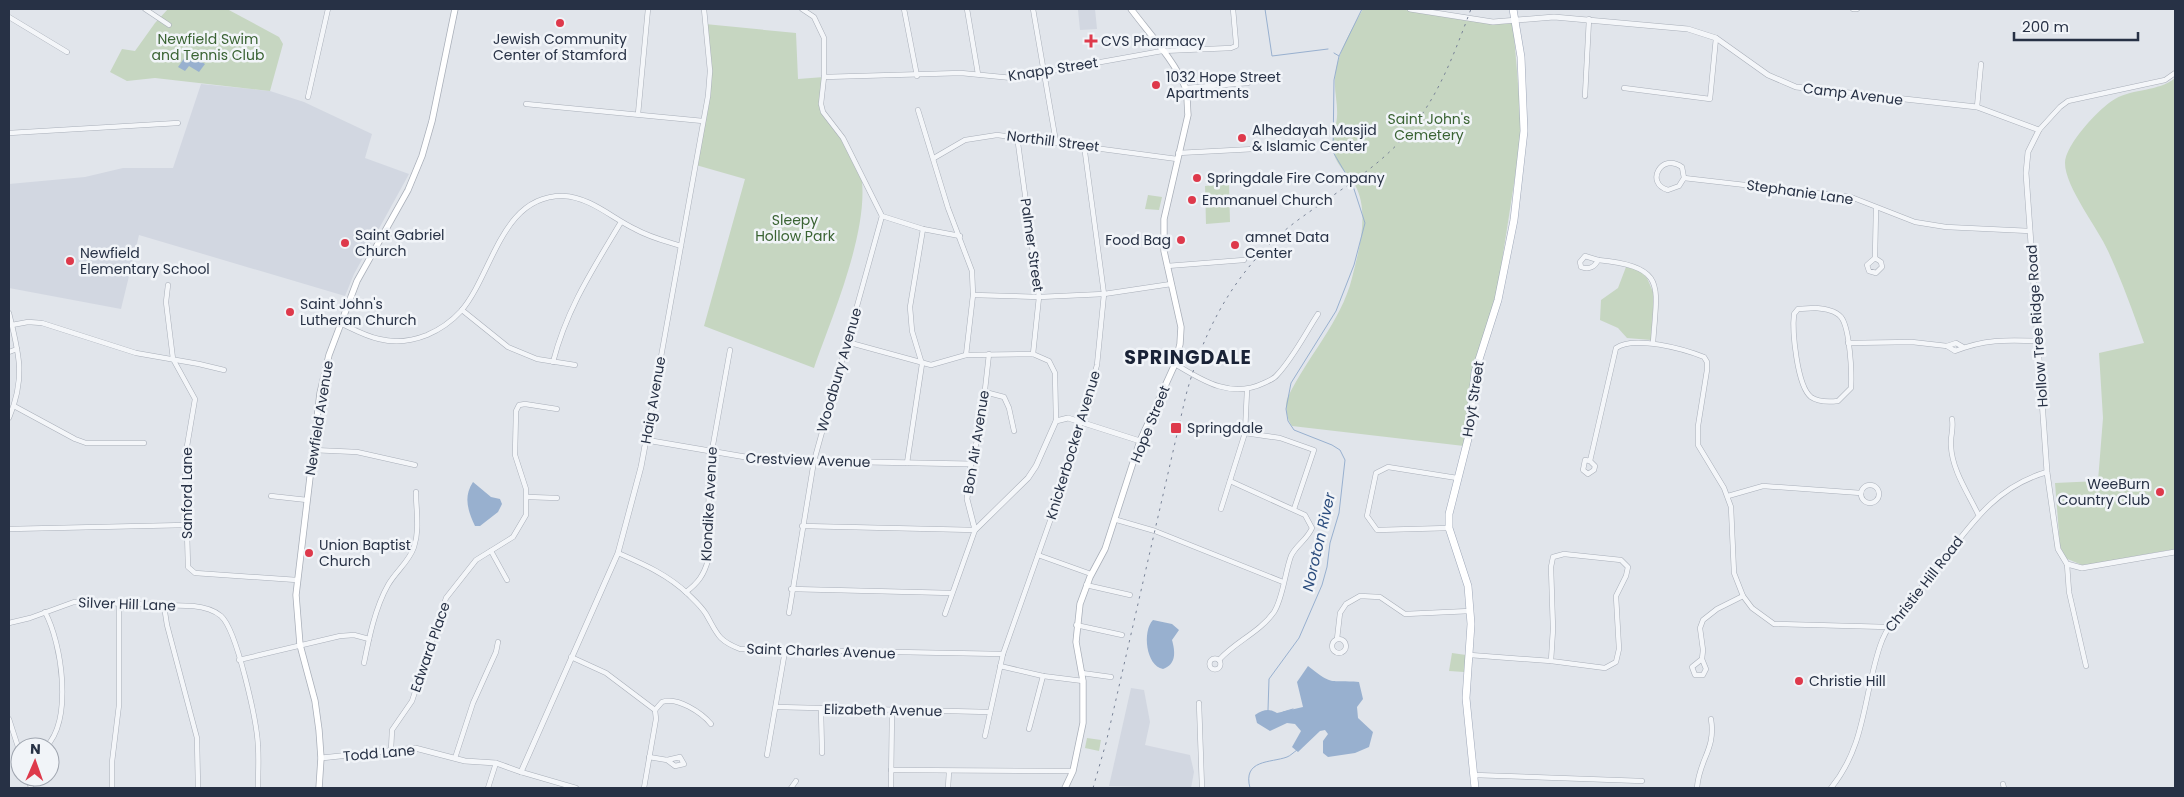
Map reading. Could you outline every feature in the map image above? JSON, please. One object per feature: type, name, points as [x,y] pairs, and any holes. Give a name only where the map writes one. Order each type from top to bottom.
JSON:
[{"type":"main road","name":"Newfield Avenue","points":[[319,788],[321,758],[315,701],[300,645],[296,611],[297,580],[312,450],[324,369],[340,323],[363,268],[408,190],[422,156],[432,121],[455,9]]},
{"type":"main road","name":"Hope Street","points":[[1065,788],[1073,771],[1083,723],[1083,681],[1076,642],[1076,625],[1086,586],[1117,520],[1140,441],[1175,364],[1180,344],[1181,327],[1167,266],[1163,236],[1164,219],[1188,115],[1185,88],[1178,73],[1131,9]]},
{"type":"main road","name":"Hoyt Street","points":[[1476,788],[1466,698],[1470,655],[1468,586],[1449,528],[1450,504],[1468,439],[1475,372],[1498,300],[1514,220],[1524,131],[1520,57],[1513,9]]},
{"type":"street","points":[[145,9],[169,25]]},
{"type":"street","points":[[308,97],[328,9]]},
{"type":"street","points":[[638,114],[648,9]]},
{"type":"street","name":"Haig Avenue","points":[[521,772],[618,553],[641,467],[703,121],[710,71],[704,9]]},
{"type":"street","points":[[802,9],[814,17],[821,30],[824,44],[824,77],[821,92],[823,112],[843,138],[882,216],[923,229],[960,236]]},
{"type":"street","points":[[904,9],[917,76]]},
{"type":"street","points":[[967,9],[978,74]]},
{"type":"street","points":[[1033,9],[1056,142]]},
{"type":"street","name":"Knapp Street","points":[[824,77],[917,76],[961,73],[1012,78],[1162,51],[1236,46],[1233,9]]},
{"type":"street","name":"Camp Avenue","points":[[1410,9],[1436,11],[1493,22],[1554,17],[1688,29],[1716,38],[1768,75],[1796,87],[1977,107],[2039,130]]},
{"type":"street","points":[[9,16],[67,52]]},
{"type":"street","points":[[1585,96],[1589,19]]},
{"type":"street","points":[[1624,88],[1710,99],[1716,38]]},
{"type":"street","points":[[1977,107],[1981,64]]},
{"type":"street","name":"Hollow Tree Ridge Road","points":[[2067,564],[2058,549],[2047,472],[2030,230],[2028,152],[2039,130],[2068,101],[2165,80],[2175,72]]},
{"type":"street","points":[[1185,88],[1248,83]]},
{"type":"street","points":[[526,104],[703,121]]},
{"type":"street","points":[[918,110],[948,208],[972,271],[973,295],[966,355]]},
{"type":"street","points":[[9,133],[178,123]]},
{"type":"street","name":"Northill Street","points":[[934,158],[957,144],[976,137],[997,135],[1178,156],[1254,149]]},
{"type":"street","name":"Palmer Street","points":[[1017,136],[1039,297],[1034,354]]},
{"type":"street","name":"Knickerbocker Avenue","points":[[985,736],[1003,654],[1082,422],[1097,365],[1104,294],[1084,145]]},
{"type":"street","points":[[1671,162],[1682,167],[1684,178],[1678,186],[1671,190],[1662,188],[1656,179],[1658,169],[1665,163],[1671,162]]},
{"type":"street","name":"Stephanie Lane","points":[[1684,178],[1851,197],[1915,222],[1946,227],[2030,230]]},
{"type":"street","points":[[340,323],[379,339],[406,341],[422,337],[445,326],[462,310],[509,226],[516,217],[532,204],[550,197],[573,198],[591,204],[646,235],[681,246]]},
{"type":"street","points":[[1875,258],[1876,208]]},
{"type":"street","name":"Woodbury Avenue","points":[[789,613],[791,589],[814,461],[882,216]]},
{"type":"street","points":[[553,362],[568,314],[620,222]]},
{"type":"street","points":[[907,463],[922,364],[912,331],[910,307],[923,229]]},
{"type":"street","points":[[1167,266],[1244,260]]},
{"type":"street","points":[[1598,260],[1636,266],[1648,275],[1657,291],[1653,343]]},
{"type":"street","points":[[973,295],[1039,297],[1104,294],[1171,284]]},
{"type":"street","name":"Sanford Lane","points":[[168,285],[166,302],[173,359],[195,399],[184,458],[188,567],[192,572],[297,580]]},
{"type":"street","points":[[1805,308],[1826,309],[1836,313],[1846,326],[1848,343],[1852,378],[1851,388],[1838,401],[1813,399],[1806,392],[1798,363],[1794,314],[1798,310],[1805,308]]},
{"type":"street","points":[[462,310],[508,347],[537,359],[575,365]]},
{"type":"street","points":[[9,313],[17,349],[20,380],[9,418]]},
{"type":"street","points":[[1175,364],[1211,383],[1233,390],[1247,390],[1276,376],[1318,314]]},
{"type":"street","points":[[12,326],[28,322],[42,323],[136,353],[224,370]]},
{"type":"street","points":[[1947,346],[1953,351],[1994,340],[2038,341]]},
{"type":"street","points":[[846,342],[922,364],[936,365],[966,355],[1034,354],[1049,361],[1055,373],[1056,421],[1036,466],[1028,478],[975,530],[945,614]]},
{"type":"street","points":[[1848,343],[1912,342],[1947,346],[1956,343],[1963,347]]},
{"type":"street","points":[[1590,461],[1616,348],[1622,343],[1653,343],[1704,357],[1707,362],[1698,426],[1698,445],[1728,496],[1733,524],[1734,573],[1743,596],[1752,608],[1774,624],[1888,627]]},
{"type":"street","points":[[9,352],[17,349]]},
{"type":"street","name":"Klondike Avenue","points":[[686,592],[698,582],[705,572],[708,560],[711,452],[730,350]]},
{"type":"street","name":"Bon Air Avenue","points":[[975,530],[967,499],[971,464],[981,425],[989,354]]},
{"type":"street","points":[[1221,509],[1245,434],[1247,390]]},
{"type":"street","points":[[985,392],[1004,398],[1009,408],[1014,431]]},
{"type":"street","name":"Edward Place","points":[[392,750],[392,730],[412,701],[446,598],[469,567],[518,532],[526,515],[528,497],[515,455],[516,411],[519,405],[525,404],[557,409]]},
{"type":"street","points":[[14,406],[86,443],[144,443]]},
{"type":"street","points":[[1056,421],[1068,418],[1140,441]]},
{"type":"street","points":[[1952,419],[1954,430],[1950,445],[1953,458],[1978,514]]},
{"type":"street","points":[[1245,434],[1280,438],[1314,450],[1294,509]]},
{"type":"street","name":"Crestview Avenue","points":[[646,440],[763,460],[971,464]]},
{"type":"street","points":[[312,450],[357,452],[415,465]]},
{"type":"street","points":[[1449,528],[1377,530],[1367,516],[1376,473],[1388,467],[1457,478]]},
{"type":"street","name":"Christie Hill Road","points":[[1831,788],[1851,760],[1858,741],[1874,667],[1888,627],[1928,580],[1978,514],[2009,490],[2047,472]]},
{"type":"street","points":[[1219,660],[1231,647],[1257,631],[1274,612],[1292,554],[1308,537],[1312,528],[1305,515],[1230,482]]},
{"type":"street","points":[[1728,496],[1763,486],[1861,493]]},
{"type":"street","points":[[364,663],[369,639],[386,588],[407,562],[415,545],[418,524],[416,492]]},
{"type":"street","points":[[271,496],[307,500]]},
{"type":"street","points":[[528,497],[557,498]]},
{"type":"street","points":[[1117,520],[1155,531],[1283,582]]},
{"type":"street","points":[[9,529],[186,525]]},
{"type":"street","points":[[802,526],[975,530]]},
{"type":"street","points":[[491,550],[507,580]]},
{"type":"street","points":[[2086,666],[2069,592],[2067,564],[2082,568],[2175,552]]},
{"type":"street","name":"Saint Charles Avenue","points":[[618,553],[658,571],[686,592],[706,614],[715,633],[722,640],[740,649],[1003,654]]},
{"type":"street","points":[[1038,554],[1091,574]]},
{"type":"street","points":[[1470,655],[1605,668],[1616,662],[1618,649],[1616,596],[1626,576],[1628,567],[1621,560],[1564,554],[1553,557],[1551,567],[1553,629],[1551,662]]},
{"type":"street","points":[[1086,586],[1130,595]]},
{"type":"street","points":[[791,589],[952,593]]},
{"type":"street","points":[[1337,639],[1336,631],[1340,613],[1346,604],[1360,596],[1380,597],[1405,614],[1470,612]]},
{"type":"street","points":[[1702,659],[1703,650],[1700,628],[1703,620],[1717,608],[1743,596]]},
{"type":"street","name":"Silver Hill Lane","points":[[9,623],[24,620],[74,602],[206,608],[217,613],[230,628],[239,660]]},
{"type":"street","points":[[112,788],[112,762],[119,705],[119,604]]},
{"type":"street","points":[[164,606],[167,625],[197,738],[198,788]]},
{"type":"street","points":[[45,612],[56,640],[61,674],[58,727],[52,737]]},
{"type":"street","points":[[1076,625],[1122,635]]},
{"type":"street","points":[[258,788],[257,733],[239,660],[346,635],[369,639]]},
{"type":"street","points":[[455,758],[473,703],[496,652],[498,642]]},
{"type":"street","points":[[767,755],[785,651]]},
{"type":"street","points":[[571,657],[606,673],[655,710],[656,719],[644,788]]},
{"type":"street","points":[[1000,666],[1043,676],[1083,681]]},
{"type":"street","points":[[1082,673],[1111,677]]},
{"type":"street","points":[[1029,729],[1043,676]]},
{"type":"street","points":[[655,710],[662,702],[674,701],[702,715],[710,724]]},
{"type":"street","points":[[1199,703],[1202,788]]},
{"type":"street","name":"Elizabeth Avenue","points":[[776,707],[990,712]]},
{"type":"street","points":[[821,709],[822,754]]},
{"type":"street","points":[[891,788],[892,709]]},
{"type":"street","points":[[9,719],[15,737]]},
{"type":"street","points":[[1697,788],[1698,774],[1713,734],[1711,719]]},
{"type":"street","name":"Todd Lane","points":[[321,758],[415,748],[455,758],[496,763],[521,772]]},
{"type":"street","points":[[649,757],[667,760]]},
{"type":"street","points":[[488,788],[496,763]]},
{"type":"street","points":[[891,770],[1073,771]]},
{"type":"street","points":[[948,788],[949,771]]},
{"type":"street","points":[[521,772],[576,788]]},
{"type":"street","points":[[1474,775],[1642,781]]},
{"type":"street","points":[[791,788],[796,781]]},
{"type":"shaded area","points":[[1075,9],[1095,9],[1097,29],[1080,30],[1078,10]]},
{"type":"shaded area","points":[[201,84],[270,91],[304,102],[372,134],[365,158],[409,174],[354,274],[345,296],[139,235],[121,309],[9,288],[9,184],[85,177],[123,168],[173,168]]},
{"type":"shaded area","points":[[1131,688],[1144,690],[1150,722],[1145,745],[1190,755],[1194,772],[1191,788],[1109,786]]},
{"type":"green space","name":"Newfield Swim and Tennis Club","points":[[168,9],[227,9],[279,37],[283,44],[270,91],[155,78],[127,81],[110,72],[122,49],[135,51],[155,23]]},
{"type":"green space","name":"Saint John's Cemetery","points":[[1363,9],[1399,9],[1499,24],[1513,23],[1522,132],[1497,293],[1477,355],[1464,446],[1292,426],[1287,416],[1286,404],[1288,397],[1332,324],[1347,294],[1360,243],[1362,207],[1359,196],[1355,185],[1336,158],[1333,144],[1337,117],[1335,84],[1338,61],[1345,42]]},
{"type":"green space","name":"Sleepy Hollow Park","points":[[705,24],[796,33],[798,79],[824,77],[823,112],[850,147],[858,162],[862,191],[861,216],[856,242],[840,296],[814,368],[704,326],[745,179],[696,165],[710,82]]},
{"type":"green space","points":[[2175,78],[2175,549],[2082,565],[2065,558],[2060,546],[2055,483],[2098,481],[2103,418],[2099,353],[2144,343],[2113,262],[2070,184],[2066,173],[2066,155],[2092,118],[2115,99],[2130,93],[2161,86]]},
{"type":"green space","points":[[1229,184],[1230,222],[1206,224],[1205,186]]},
{"type":"green space","points":[[1148,195],[1162,197],[1159,210],[1145,209]]},
{"type":"green space","points":[[1626,267],[1640,270],[1647,278],[1654,294],[1651,340],[1627,338],[1618,328],[1600,320],[1601,300],[1618,288]]},
{"type":"green space","points":[[1452,653],[1466,655],[1464,672],[1449,671]]},
{"type":"green space","points":[[1087,738],[1101,740],[1099,751],[1085,748]]},
{"type":"water","points":[[188,53],[205,64],[199,72],[189,66],[185,71],[178,67]]},
{"type":"water","points":[[473,482],[491,497],[500,499],[502,504],[498,512],[480,526],[475,526],[470,515],[467,499]]},
{"type":"water","points":[[1153,620],[1172,624],[1179,630],[1172,640],[1174,648],[1173,661],[1168,667],[1163,669],[1153,662],[1149,655],[1147,640]]},
{"type":"water","points":[[1308,666],[1328,680],[1359,682],[1363,699],[1357,707],[1358,718],[1373,732],[1369,747],[1355,753],[1328,757],[1323,753],[1323,741],[1328,734],[1325,730],[1320,731],[1298,752],[1292,747],[1301,731],[1295,724],[1287,723],[1270,731],[1257,723],[1255,715],[1263,711],[1271,710],[1277,713],[1303,707],[1297,682]]},
{"type":"waterway","points":[[1265,9],[1272,56],[1328,49]]},
{"type":"waterway","name":"Noroton River","points":[[1268,710],[1269,679],[1299,638],[1322,585],[1327,567],[1330,543],[1339,513],[1345,460],[1340,450],[1294,430],[1288,421],[1286,409],[1291,383],[1336,311],[1354,265],[1365,223],[1353,186],[1333,152],[1334,80],[1339,56],[1362,9]]},
{"type":"waterway","name":"Noroton River","points":[[1334,53],[1339,56]]},
{"type":"waterway","name":"Noroton River","points":[[1283,712],[1293,709]]},
{"type":"waterway","name":"Noroton River","points":[[1250,788],[1250,772],[1254,767],[1287,757],[1297,750]]},
{"type":"railway","points":[[1093,788],[1106,743],[1186,395],[1203,344],[1214,320],[1242,276],[1277,237],[1381,160],[1417,122],[1444,76],[1471,9]]},
{"type":"place","name":"Jewish Community Center of Stamford","points":[[560,23]]},
{"type":"place","name":"CVS Pharmacy","points":[[1091,41]]},
{"type":"place","name":"1032 Hope Street Apartments","points":[[1156,85]]},
{"type":"place","name":"Alhedayah Masjid & Islamic Center","points":[[1242,138]]},
{"type":"place","name":"Springdale Fire Company","points":[[1197,178]]},
{"type":"place","name":"Emmanuel Church","points":[[1192,200]]},
{"type":"place","name":"Food Bag","points":[[1181,240]]},
{"type":"place","name":"Saint Gabriel Church","points":[[345,243]]},
{"type":"place","name":"amnet Data Center","points":[[1235,245]]},
{"type":"place","name":"Newfield Elementary School","points":[[70,261]]},
{"type":"place","name":"Saint John's Lutheran Church","points":[[290,312]]},
{"type":"place","name":"Springdale","points":[[1176,428]]},
{"type":"place","name":"WeeBurn Country Club","points":[[2160,492]]},
{"type":"place","name":"Union Baptist Church","points":[[309,553]]},
{"type":"place","name":"Christie Hill","points":[[1799,681]]},
{"type":"district","name":"SPRINGDALE","points":[[1188,357]]}]
